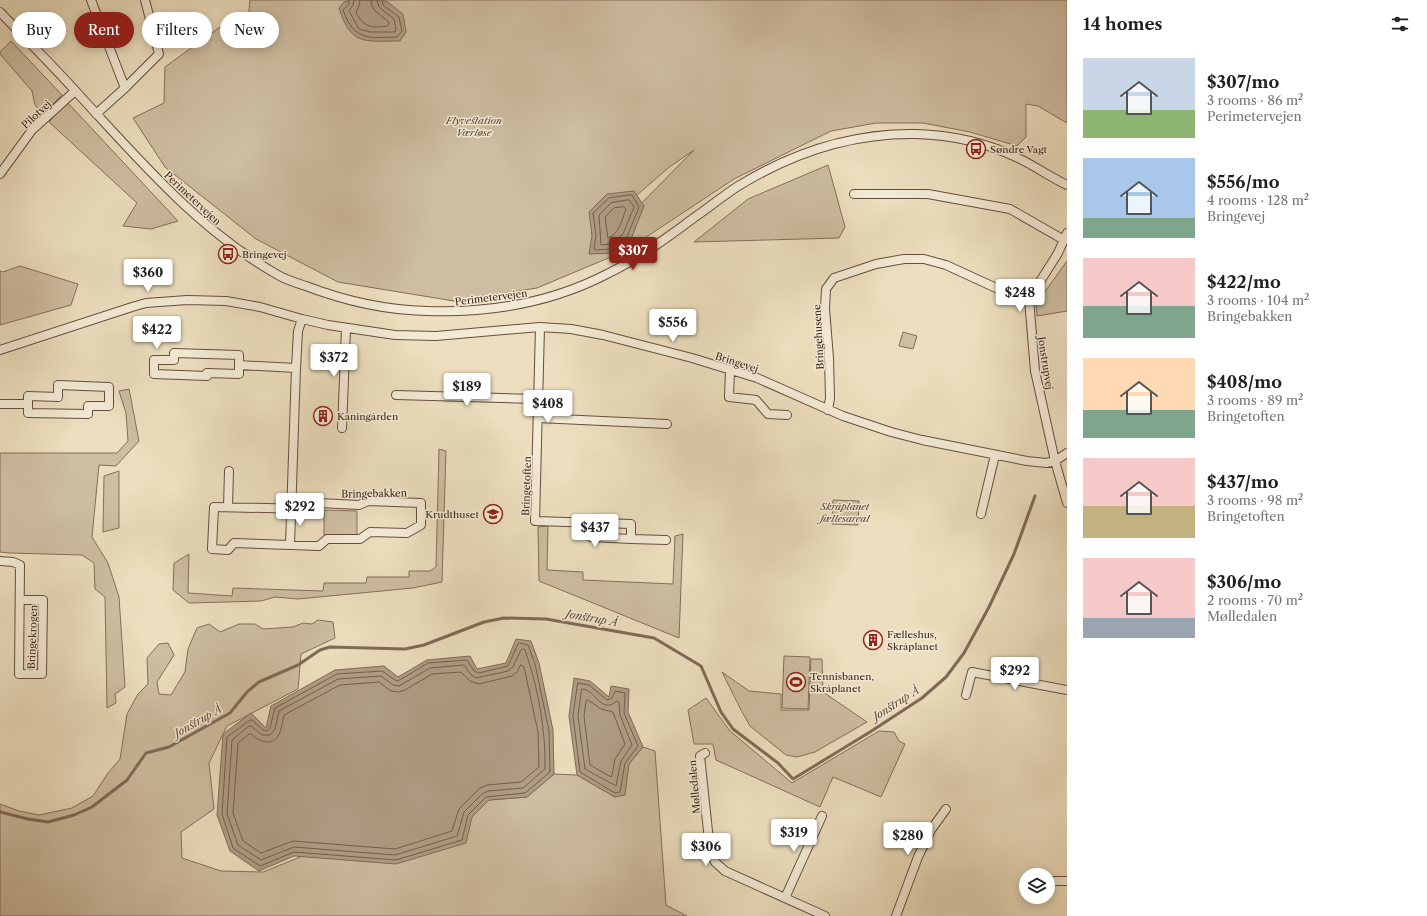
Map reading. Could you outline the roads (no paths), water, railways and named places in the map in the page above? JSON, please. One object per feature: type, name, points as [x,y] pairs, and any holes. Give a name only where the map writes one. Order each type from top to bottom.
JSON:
[{"type":"street","points":[[91,0],[125,88]]},
{"type":"street","points":[[96,114],[159,54],[144,0]]},
{"type":"street","name":"Perimetervejen","points":[[0,12],[159,180],[198,218],[232,246],[279,276],[349,300],[386,308],[412,311],[459,312],[492,309],[535,301],[574,289],[606,275],[642,255],[738,186],[772,167],[834,143],[861,138],[885,135],[916,134],[943,136],[971,142],[1001,151],[1022,160],[1067,185]]},
{"type":"street","name":"Pilotvej","points":[[0,174],[32,130],[75,91]]},
{"type":"street","points":[[854,194],[928,194],[1010,209],[1066,236],[1058,253],[1029,300]]},
{"type":"street","name":"Bringehusene","points":[[828,410],[830,398],[826,289],[834,278],[876,264],[904,259],[924,259],[946,265],[1007,293],[1029,300]]},
{"type":"street","name":"Bringevej","points":[[0,350],[132,307],[153,303],[187,300],[226,301],[260,307],[302,319],[346,328],[395,335],[436,336],[540,327],[571,329],[603,335],[692,358],[757,378],[828,410],[891,432],[995,455],[1046,463],[1054,461]]},
{"type":"street","name":"Jonstrupvej","points":[[1029,300],[1035,371],[1054,461],[1067,503]]},
{"type":"street","points":[[290,545],[290,508],[298,330],[302,319]]},
{"type":"street","name":"Bringetoften","points":[[540,327],[535,522],[631,524],[631,539]]},
{"type":"street","points":[[342,428],[346,328]]},
{"type":"street","points":[[174,354],[238,355],[238,365],[238,374],[207,373],[207,376],[154,374],[154,360],[174,360],[174,354]]},
{"type":"street","points":[[238,365],[296,368]]},
{"type":"street","points":[[730,370],[729,397],[756,400],[768,414],[787,415]]},
{"type":"street","points":[[58,385],[109,387],[109,406],[88,406],[88,414],[28,412],[28,404],[28,396],[58,397],[58,385]]},
{"type":"street","points":[[396,395],[538,400]]},
{"type":"street","points":[[0,404],[28,404]]},
{"type":"street","points":[[538,418],[667,424]]},
{"type":"street","points":[[1054,461],[1067,453]]},
{"type":"street","points":[[981,514],[995,455]]},
{"type":"street","points":[[228,507],[229,471]]},
{"type":"street","name":"Bringebakken","points":[[368,501],[421,502],[420,525],[407,533],[370,532],[360,539],[328,539],[319,546],[234,543],[228,550],[212,549],[214,507],[228,507],[310,509],[319,503],[359,505],[368,501]]},
{"type":"street","points":[[592,523],[591,537],[666,540]]},
{"type":"street","name":"Bringekrogen","points":[[0,561],[13,562],[20,565],[18,674],[42,674],[43,600],[20,600]]},
{"type":"street","points":[[966,695],[972,672],[1067,690]]},
{"type":"street","name":"Mølledalen","points":[[705,753],[700,756],[710,850],[715,862],[725,871],[825,916]]},
{"type":"street","points":[[896,916],[918,857],[931,830],[946,809]]},
{"type":"street","points":[[785,898],[822,816]]},
{"type":"street","points":[[1055,881],[1067,881]]},
{"type":"water","points":[[351,0],[386,1],[403,14],[406,32],[400,41],[368,41],[360,39],[354,35],[344,20],[339,8],[344,2]]},
{"type":"water","points":[[634,191],[644,206],[631,239],[616,253],[589,254],[592,236],[589,212],[607,194]]},
{"type":"water","points":[[516,639],[531,641],[539,663],[553,730],[554,774],[527,797],[489,800],[472,817],[466,843],[396,864],[294,856],[259,871],[230,851],[217,815],[223,734],[251,713],[266,728],[271,706],[335,670],[384,666],[398,677],[427,660],[470,656],[477,669],[506,663]]},
{"type":"water","points":[[574,678],[590,681],[609,697],[611,686],[629,689],[628,712],[643,747],[629,764],[625,795],[615,797],[577,775],[569,716]]},
{"type":"waterway","name":"Jonstrup Å","points":[[0,812],[48,822],[74,815],[92,807],[127,780],[146,753],[169,747],[230,713],[247,692],[259,682],[298,665],[320,650],[330,647],[405,649],[424,645],[484,622],[504,618],[546,619],[654,638],[701,666],[721,712],[733,729],[778,763],[793,779],[922,698],[946,677],[964,653],[989,607],[1014,554],[1035,496]]},
{"type":"place","name":"Søndre Vagt","points":[[976,149]]},
{"type":"place","name":"Bringevej","points":[[228,254]]},
{"type":"place","name":"Kaningården","points":[[323,416]]},
{"type":"place","name":"Krudthuset","points":[[493,514]]},
{"type":"place","name":"Fælleshus, Skråplanet","points":[[873,640]]},
{"type":"place","name":"Tennisbanen, Skråplanet","points":[[796,682]]},
{"type":"park label","name":"Flyvestation Værløse","points":[[474,126]]},
{"type":"park label","name":"Skråplanet fællesareal","points":[[845,512]]}]
